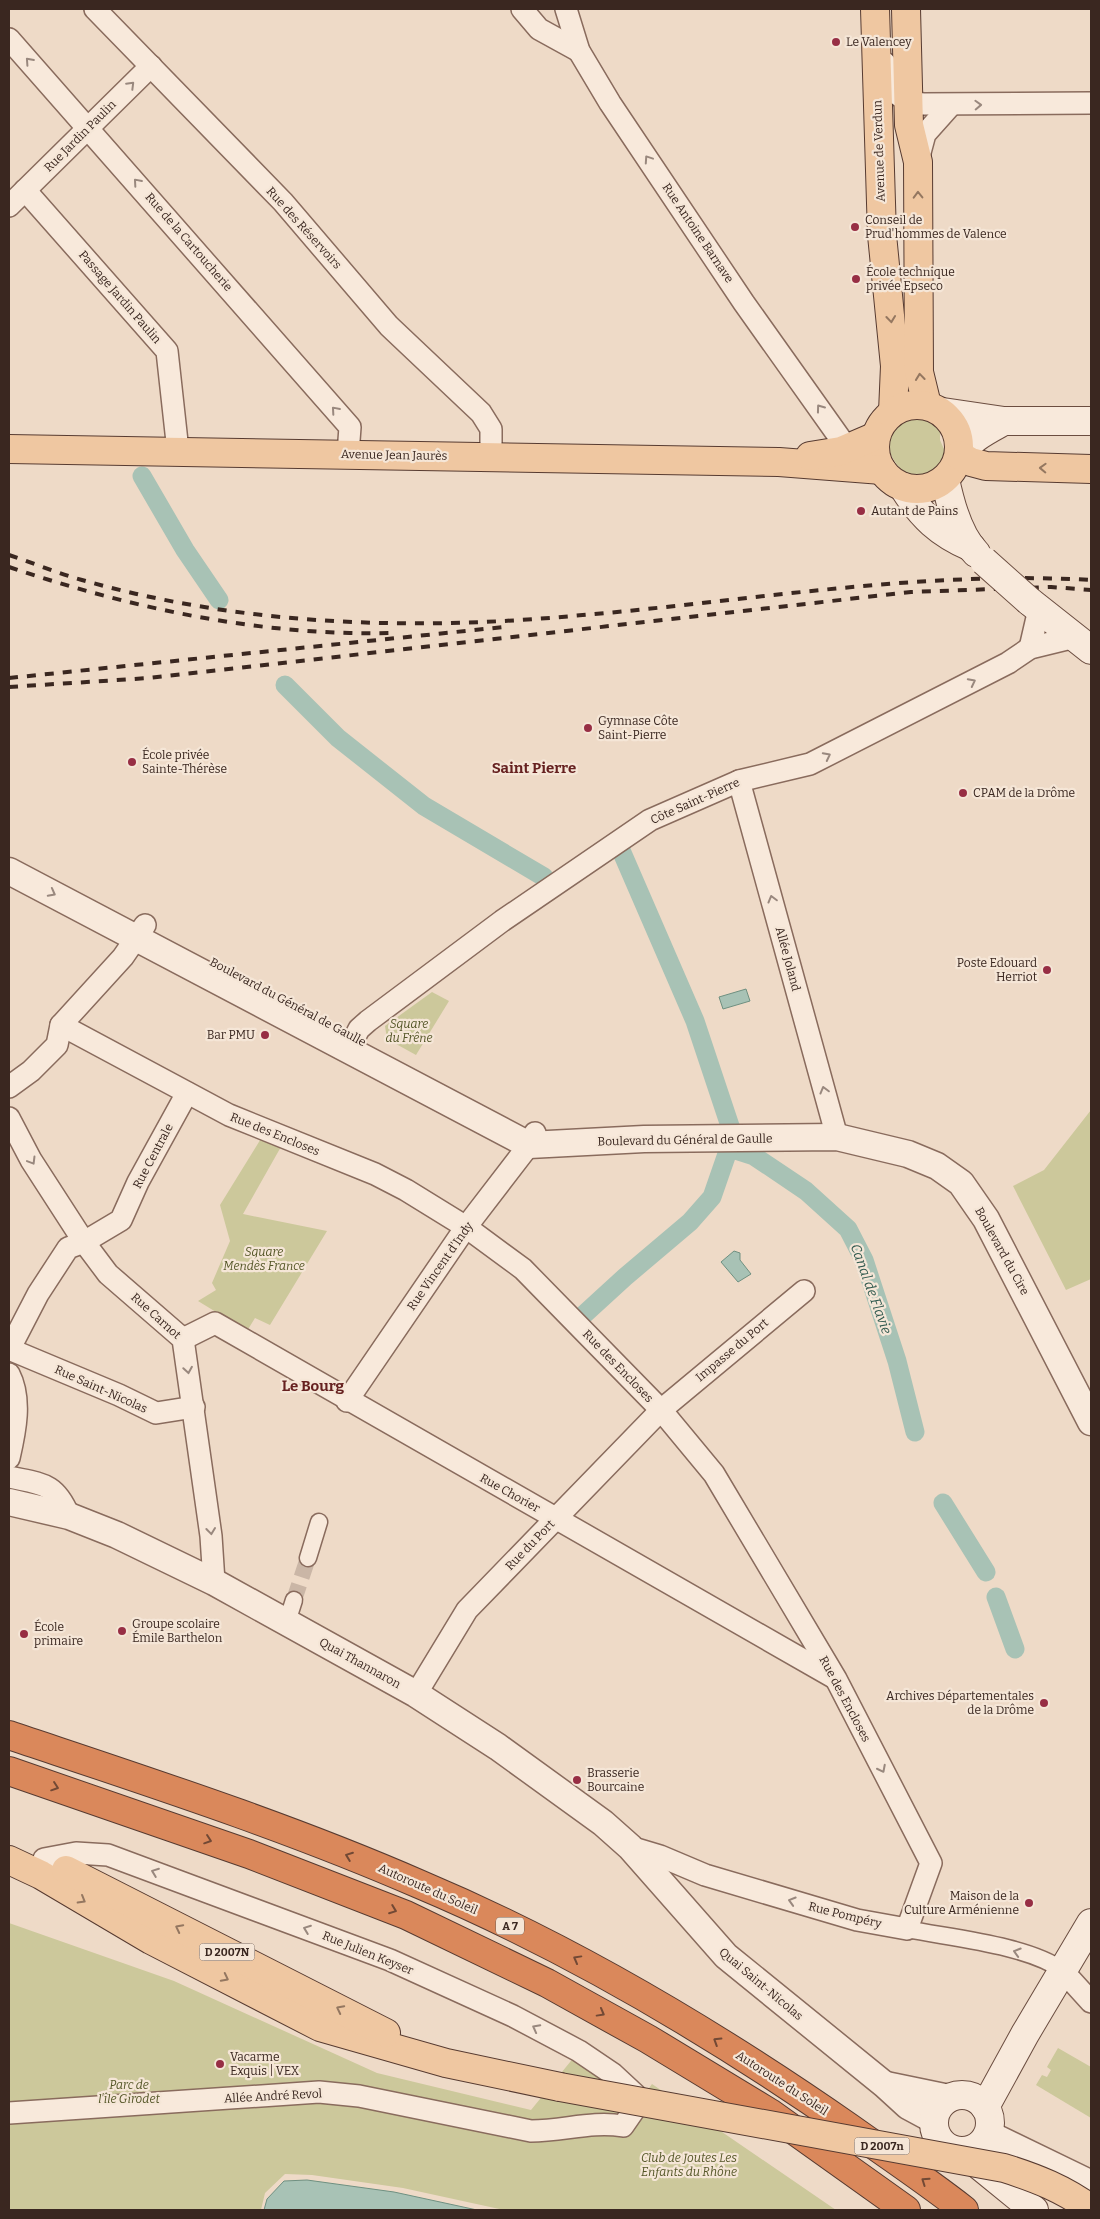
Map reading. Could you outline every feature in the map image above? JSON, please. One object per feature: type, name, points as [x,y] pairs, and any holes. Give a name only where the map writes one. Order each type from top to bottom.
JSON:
[{"type":"highway","name":"Autoroute du Soleil","points":[[9,1735],[260,1822],[420,1884],[564,1951],[667,2010],[791,2087],[964,2210]]},
{"type":"highway","points":[[9,1772],[249,1854],[406,1915],[547,1983],[648,2039],[770,2113],[906,2210]]},
{"type":"main road","points":[[906,9],[909,124],[918,162],[919,372],[935,409],[951,421],[957,432],[959,455]]},
{"type":"main road","name":"Avenue de Verdun","points":[[875,17],[882,235],[895,366],[893,412]]},
{"type":"main road","points":[[1083,644],[977,554],[947,536],[926,518],[892,479],[875,453],[876,436],[885,418],[893,412],[915,404],[1004,421],[1091,421]]},
{"type":"main road","points":[[892,479],[925,488],[945,479],[968,443],[978,435],[1004,421]]},
{"type":"main road","name":"Avenue Jean Jaurès","points":[[779,462],[848,448],[876,436]]},
{"type":"main road","name":"Avenue Jean Jaurès","points":[[9,449],[779,462],[892,479]]},
{"type":"main road","points":[[959,455],[971,462],[986,466],[1091,469]]},
{"type":"main road","points":[[945,479],[954,511],[977,554]]},
{"type":"main road","name":"D 2007N","points":[[9,1841],[446,2063]]},
{"type":"main road","name":"D 2007N","points":[[9,1860],[41,1875],[151,1940],[320,2027],[446,2063]]},
{"type":"main road","points":[[1034,2210],[967,2122],[1025,2034],[1062,1970],[1087,1935]]},
{"type":"main road","name":"D 2007n","points":[[446,2063],[560,2088],[1004,2168],[1038,2178],[1072,2194],[1091,2209]]},
{"type":"street","name":"Rue des Réservoirs","points":[[95,9],[282,202],[389,326],[481,413],[491,429],[491,458]]},
{"type":"street","points":[[522,9],[538,29],[579,51]]},
{"type":"street","name":"Rue Antoine Barnave","points":[[566,9],[579,51],[610,103],[744,303],[848,448]]},
{"type":"street","points":[[875,17],[883,36],[887,87],[908,102],[950,106],[1091,103]]},
{"type":"street","name":"Rue de la Cartoucherie","points":[[9,38],[350,427],[348,454]]},
{"type":"street","name":"Rue Jardin Paulin","points":[[9,206],[151,66]]},
{"type":"street","points":[[918,162],[925,134],[950,106]]},
{"type":"street","name":"Passage Jardin Paulin","points":[[25,190],[167,351],[178,451]]},
{"type":"street","points":[[1030,648],[1044,612]]},
{"type":"street","name":"Côte Saint-Pierre","points":[[351,1044],[364,1025],[502,921],[650,820],[739,781],[810,764],[1008,663],[1030,648],[1083,644]]},
{"type":"street","name":"Allée Joland","points":[[739,781],[837,1137]]},
{"type":"street","name":"Boulevard du Général de Gaulle","points":[[9,851],[141,932]]},
{"type":"street","name":"Boulevard du Général de Gaulle","points":[[9,870],[141,932],[532,1139],[573,1141],[798,1138]]},
{"type":"street","points":[[9,1087],[31,1071],[57,1045],[61,1026],[141,932]]},
{"type":"street","name":"Rue des Encloses","points":[[61,1026],[230,1115],[375,1174],[406,1190],[466,1227],[523,1268],[661,1410],[714,1474],[836,1679],[931,1863],[907,1929]]},
{"type":"street","name":"Rue Centrale","points":[[84,1242],[121,1220],[138,1182],[188,1093]]},
{"type":"street","name":"Rue Carnot","points":[[9,1118],[31,1160],[84,1242],[108,1274],[184,1339],[211,1536],[214,1582]]},
{"type":"street","name":"Boulevard du Cire","points":[[798,1138],[837,1137],[908,1154],[937,1166],[961,1183],[986,1219],[1091,1422]]},
{"type":"street","name":"Rue Vincent d'Indy","points":[[347,1401],[466,1227],[532,1139]]},
{"type":"street","points":[[9,1350],[38,1294],[68,1248],[84,1242]]},
{"type":"street","name":"Impasse du Port","points":[[661,1410],[804,1291]]},
{"type":"street","name":"Rue Chorier","points":[[184,1339],[215,1323],[347,1401],[836,1679]]},
{"type":"street","name":"Rue Saint-Nicolas","points":[[9,1350],[119,1395],[156,1414],[194,1407]]},
{"type":"street","points":[[9,1374],[12,1380],[15,1401],[16,1428],[9,1458]]},
{"type":"street","name":"Rue du Port","points":[[416,1694],[467,1610],[661,1410]]},
{"type":"street","points":[[9,1477],[49,1486],[63,1501],[69,1516]]},
{"type":"street","name":"Quai Thannaron","points":[[9,1502],[69,1516],[117,1535],[214,1582],[291,1611],[498,1747],[603,1823],[630,1847]]},
{"type":"street","points":[[308,1558],[319,1522]]},
{"type":"street","name":"Rue Pompéry","points":[[630,1847],[660,1856],[705,1875],[857,1920],[1006,1949],[1050,1962],[1062,1970]]},
{"type":"street","name":"Quai Saint-Nicolas","points":[[630,1847],[726,1956],[886,2085],[967,2122]]},
{"type":"street","name":"Rue Julien Keyser","points":[[44,1859],[76,1853],[108,1855],[390,1960],[513,2016],[579,2051],[613,2074],[641,2100],[623,2126]]},
{"type":"street","points":[[1062,1970],[1091,2002]]},
{"type":"street","name":"Allée André Revol","points":[[9,2113],[319,2092],[359,2096],[531,2131],[556,2131],[601,2122],[623,2126]]},
{"type":"street","points":[[967,2122],[1091,2181]]},
{"type":"green space","points":[[917,416],[925,417],[940,425],[940,440],[947,456],[934,472],[920,477],[907,473],[896,463],[890,450],[890,436],[898,424]]},
{"type":"green space","name":"Square du Frêne","points":[[432,992],[449,1001],[416,1055],[387,1039],[385,1026]]},
{"type":"green space","points":[[1091,1110],[1091,1279],[1066,1290],[1013,1186],[1044,1170]]},
{"type":"green space","name":"Square Mendès France","points":[[262,1137],[282,1145],[243,1214],[327,1231],[270,1325],[255,1318],[247,1331],[198,1301],[216,1290],[212,1283],[230,1241],[220,1205]]},
{"type":"green space","name":"Parc de l'île Girodet","points":[[9,1923],[174,1981],[377,2073],[531,2110],[579,2051],[641,2099],[652,2084],[836,2210],[504,2210],[403,2188],[312,2175],[285,2174],[265,2193],[261,2210],[9,2210]]},
{"type":"green space","points":[[1058,2048],[1091,2067],[1091,2118],[1036,2085],[1042,2075],[1047,2077],[1051,2070],[1047,2067]]},
{"type":"shaded area","points":[[746,989],[750,1001],[723,1009],[719,997]]},
{"type":"shaded area","points":[[734,1251],[740,1253],[740,1260],[751,1274],[738,1282],[721,1262]]},
{"type":"shaded area","points":[[307,2180],[394,2192],[477,2210],[264,2210],[267,2199],[284,2181]]},
{"type":"waterway","points":[[142,476],[185,550],[219,600]]},
{"type":"waterway","points":[[285,685],[338,738],[424,806],[544,877]]},
{"type":"waterway","points":[[578,1320],[690,1222],[712,1197],[729,1148],[730,1126],[695,1021],[620,848]]},
{"type":"waterway","name":"Canal de Flavie","points":[[729,1148],[754,1156],[806,1191],[848,1229],[864,1260],[897,1361],[915,1432]]},
{"type":"waterway","name":"Canal de Flavie","points":[[943,1503],[986,1572]]},
{"type":"waterway","name":"Canal de Flavie","points":[[996,1597],[1015,1649]]},
{"type":"tunnel","points":[[294,1600],[308,1558]]},
{"type":"railway","points":[[9,555],[82,580],[202,607],[263,615],[387,623],[510,621],[637,610],[831,589],[961,579],[1091,580]]},
{"type":"railway","points":[[9,567],[102,595],[196,616],[292,630],[389,633]]},
{"type":"railway","points":[[9,687],[149,678],[911,592],[1051,587],[1091,590]]},
{"type":"railway","points":[[9,678],[504,627]]},
{"type":"place","name":"Le Valencey","points":[[836,42]]},
{"type":"place","name":"Conseil de Prud'hommes de Valence","points":[[855,227]]},
{"type":"place","name":"École technique privée Epseco","points":[[856,279]]},
{"type":"place","name":"Autant de Pains","points":[[861,511]]},
{"type":"place","name":"Gymnase Côte Saint-Pierre","points":[[588,728]]},
{"type":"place","name":"École privée Sainte-Thérèse","points":[[132,762]]},
{"type":"place","name":"CPAM de la Drôme","points":[[963,793]]},
{"type":"place","name":"Poste Edouard Herriot","points":[[1047,970]]},
{"type":"place","name":"Bar PMU","points":[[265,1035]]},
{"type":"place","name":"Groupe scolaire Émile Barthelon","points":[[122,1631]]},
{"type":"place","name":"École primaire","points":[[24,1634]]},
{"type":"place","name":"Archives Départementales de la Drôme","points":[[1044,1703]]},
{"type":"place","name":"Brasserie Bourcaine","points":[[577,1780]]},
{"type":"place","name":"Maison de la Culture Arménienne","points":[[1029,1903]]},
{"type":"place","name":"Vacarme Exquis | VEX","points":[[220,2064]]},
{"type":"district","name":"Saint Pierre","points":[[534,768]]},
{"type":"district","name":"Le Bourg","points":[[313,1386]]},
{"type":"park label","name":"Club de Joutes Les Enfants du Rhône","points":[[689,2165]]}]
